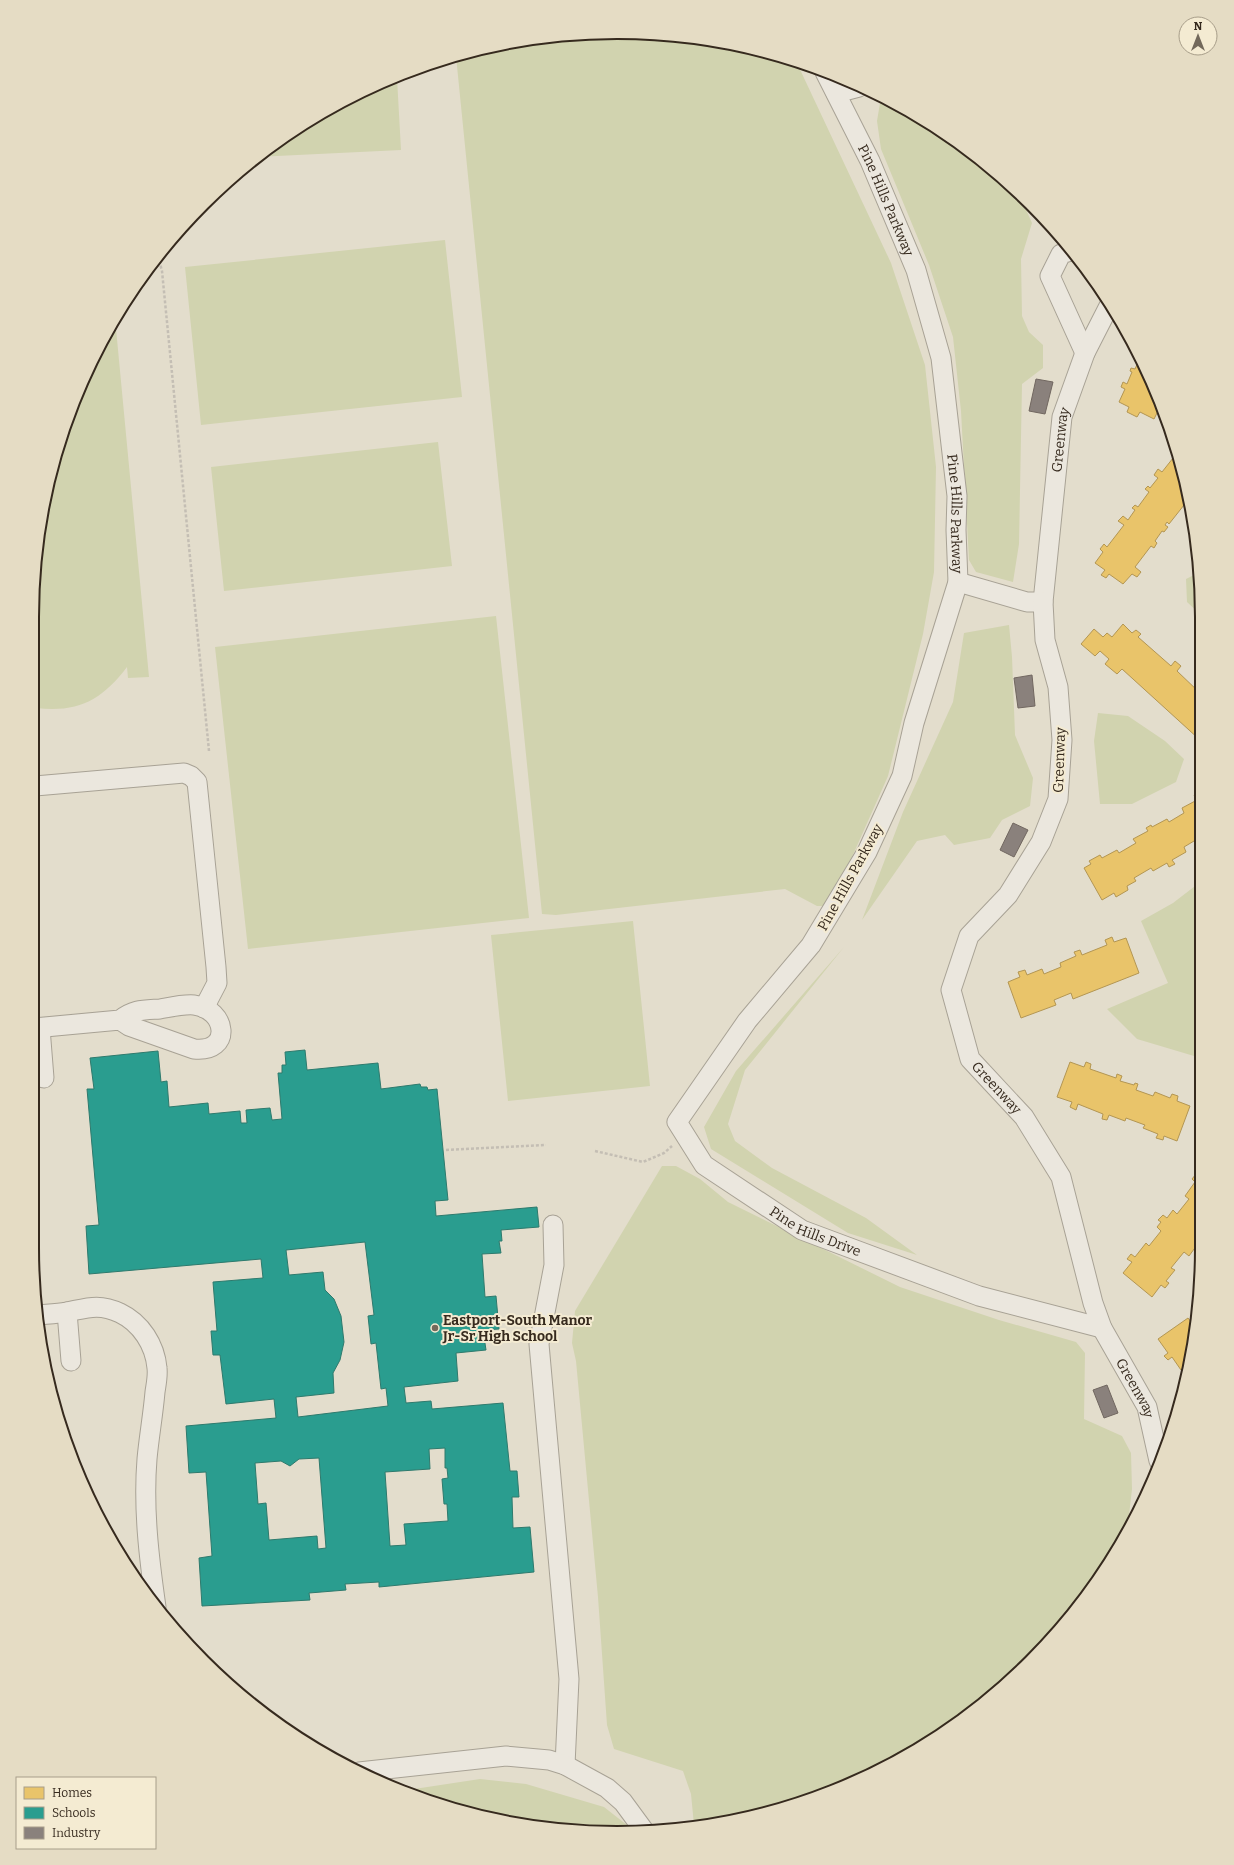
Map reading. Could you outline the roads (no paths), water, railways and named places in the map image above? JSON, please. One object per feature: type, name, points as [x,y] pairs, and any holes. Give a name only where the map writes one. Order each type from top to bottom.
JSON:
[{"type":"street","name":"Pine Hills Parkway","points":[[747,1021],[811,945],[867,852],[902,776],[914,723],[958,582],[956,530],[957,496],[941,358],[916,270],[870,161],[829,80]]},
{"type":"street","points":[[836,93],[851,89]]},
{"type":"street","points":[[1066,253],[1060,254],[1050,276],[1085,353]]},
{"type":"street","name":"Greenway","points":[[1107,310],[1085,353],[1062,417],[1043,602],[1044,640],[1059,695],[1062,740],[1058,799],[1042,842],[1008,895],[969,936],[951,990],[970,1059],[1024,1117],[1061,1177],[1091,1296],[1102,1328],[1147,1407],[1157,1453]]},
{"type":"street","points":[[958,582],[1027,602],[1043,602]]},
{"type":"street","points":[[39,786],[184,774],[191,776],[197,782],[216,967],[216,983],[204,1008]]},
{"type":"street","points":[[39,1028],[120,1020],[131,1012],[193,1005],[204,1008],[217,1018],[222,1028],[220,1038],[216,1045],[204,1050],[194,1049],[129,1026],[120,1020]]},
{"type":"street","name":"Pine Hills Drive","points":[[747,1021],[677,1122],[704,1165],[802,1230],[979,1296],[1102,1328]]},
{"type":"street","points":[[39,1042],[44,1078]]},
{"type":"street","points":[[553,1224],[554,1265],[539,1344],[569,1679],[565,1765]]},
{"type":"street","points":[[43,1314],[67,1312],[86,1307],[104,1308],[119,1313],[131,1320],[141,1330],[154,1351],[157,1369],[147,1459],[146,1495],[151,1575],[154,1594]]},
{"type":"street","points":[[67,1312],[71,1361]]},
{"type":"street","points":[[371,1771],[506,1756],[537,1758],[565,1765],[607,1788],[623,1802],[640,1825]]},
{"type":"place","name":"Eastport-South Manor Jr-Sr High School","points":[[435,1328]]}]
